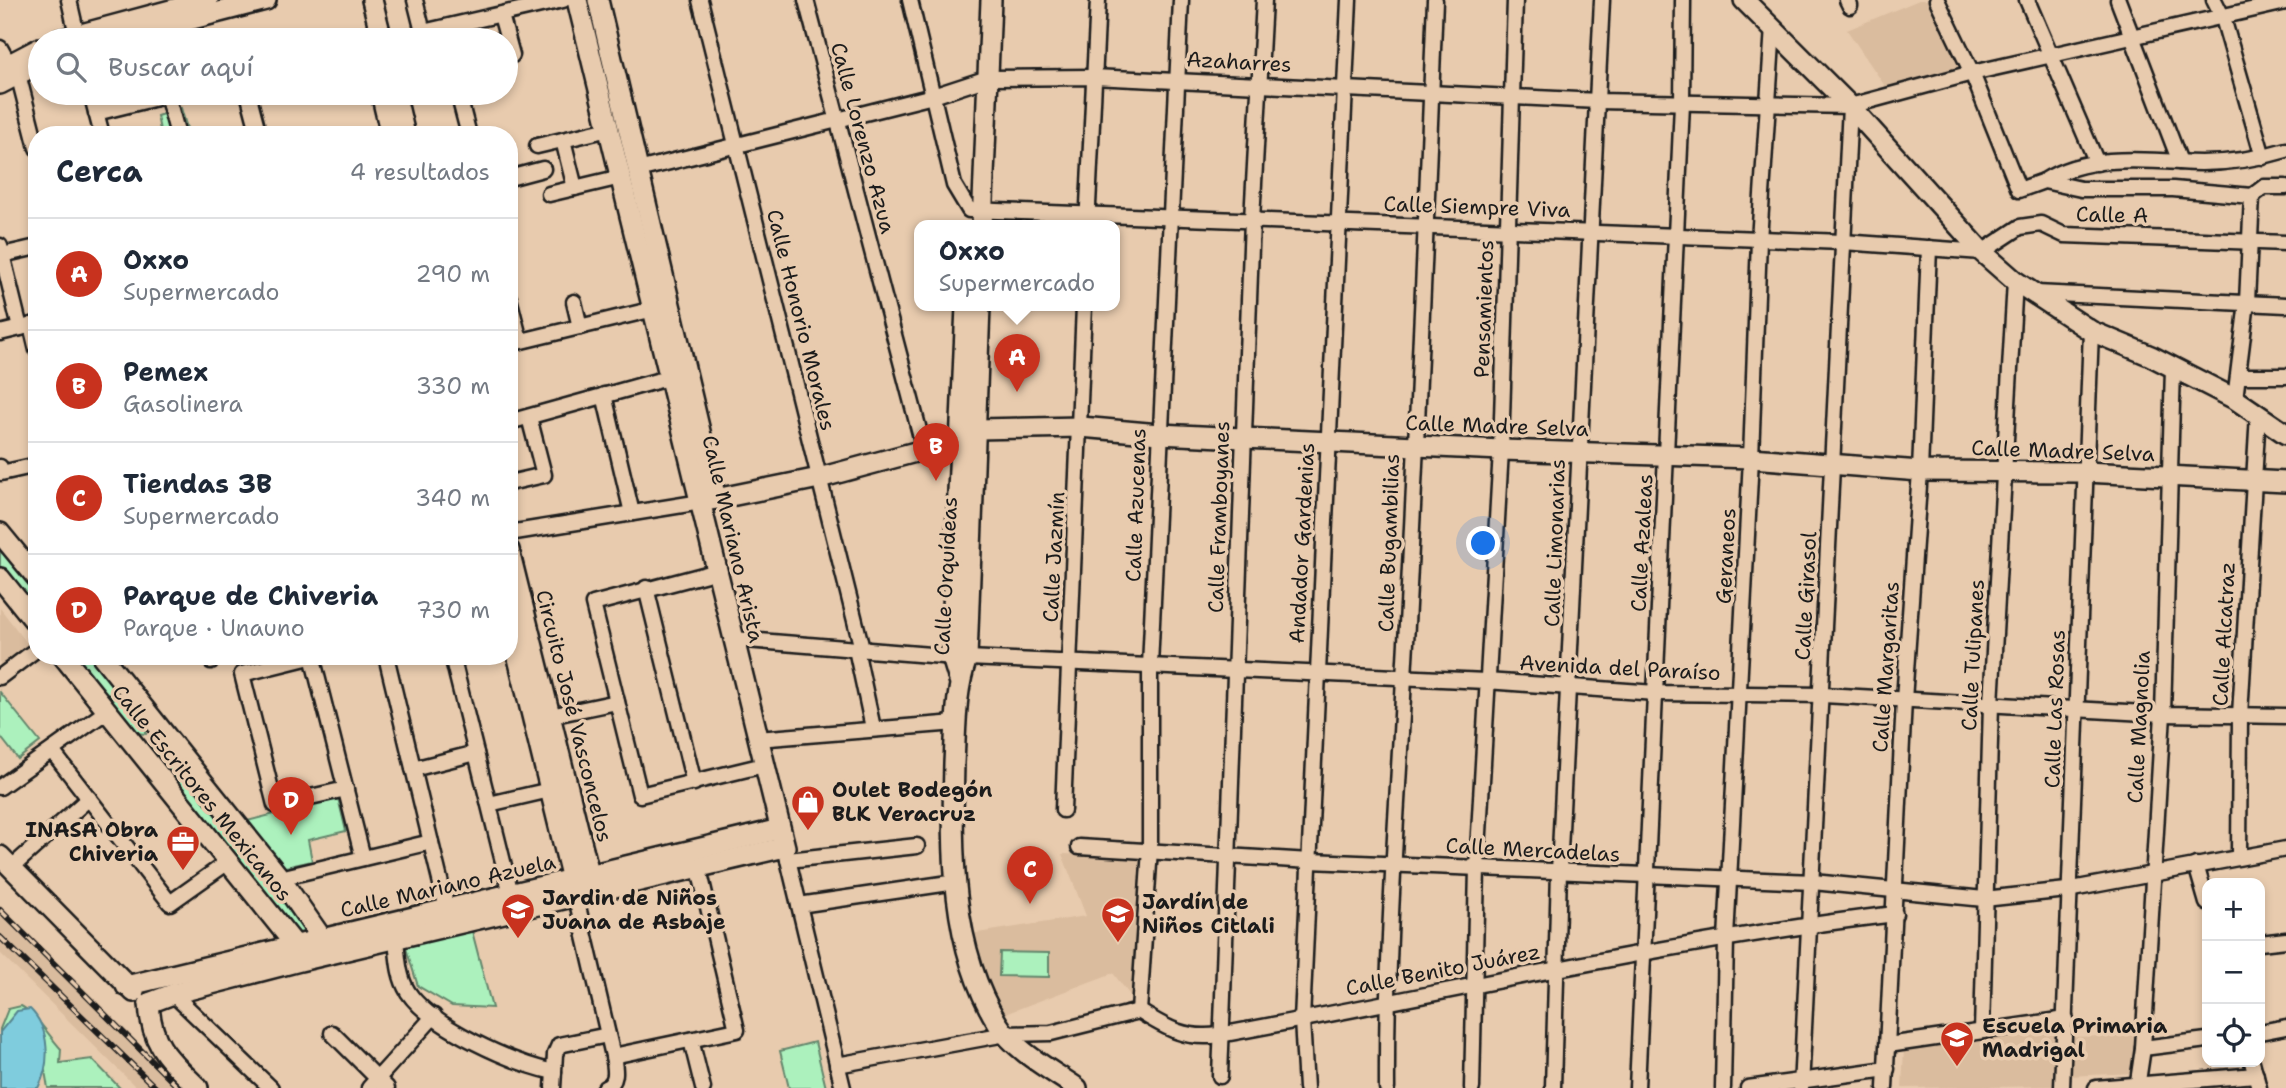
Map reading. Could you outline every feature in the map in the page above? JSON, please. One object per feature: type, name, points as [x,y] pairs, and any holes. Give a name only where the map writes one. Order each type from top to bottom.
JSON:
[{"type":"street","points":[[68,28],[69,0]]},
{"type":"street","points":[[96,28],[169,5],[208,0]]},
{"type":"street","points":[[158,28],[266,0]]},
{"type":"street","points":[[359,0],[365,28]]},
{"type":"street","points":[[372,0],[379,28]]},
{"type":"street","points":[[415,0],[422,28]]},
{"type":"street","points":[[461,28],[563,0]]},
{"type":"street","name":"Calle Mariano Arista","points":[[578,0],[609,129],[630,174],[709,500],[718,571],[733,639],[843,1088]]},
{"type":"street","name":"Calle Mariano Arista","points":[[598,0],[654,309],[671,377],[709,500]]},
{"type":"street","name":"Calle Honorio Morales","points":[[700,0],[819,478],[859,649],[873,728]]},
{"type":"street","name":"Calle Lorenzo Azua","points":[[806,0],[835,119],[924,449]]},
{"type":"street","points":[[910,0],[954,185],[976,218]]},
{"type":"street","points":[[976,218],[981,82],[978,0]]},
{"type":"street","points":[[981,82],[991,0]]},
{"type":"street","points":[[1087,219],[1098,0]]},
{"type":"street","name":"Calle Azucenas","points":[[1139,1011],[1150,849],[1150,666],[1181,0]]},
{"type":"street","name":"Calle Framboyanes","points":[[1220,1076],[1219,1035],[1252,220],[1264,0]]},
{"type":"street","name":"Andador Gardenias","points":[[1306,1088],[1303,1020],[1349,0]]},
{"type":"street","name":"Calle Bugambilias","points":[[1387,1088],[1386,1002],[1392,864],[1404,677],[1436,0]]},
{"type":"street","name":"Pensamientos","points":[[1486,681],[1501,450],[1515,0]]},
{"type":"street","name":"Calle Limonarias","points":[[1553,1088],[1559,871],[1602,0]]},
{"type":"street","name":"Calle Azaleas","points":[[1637,1088],[1668,455],[1682,104],[1683,0]]},
{"type":"street","points":[[1744,0],[1850,106],[1982,252],[2015,281],[2091,331],[2235,399],[2286,433]]},
{"type":"street","points":[[1937,0],[1972,73],[2019,190],[2044,181],[2062,170],[2097,163],[2157,158],[2180,162],[2263,157],[2286,150]]},
{"type":"street","points":[[2027,0],[2097,163]]},
{"type":"street","points":[[2118,0],[2135,38],[2180,162]]},
{"type":"street","points":[[2214,0],[2223,19],[2263,157]]},
{"type":"street","name":"Azaharres","points":[[549,194],[981,82],[1093,77],[1598,101],[1850,106],[1972,73],[2223,19],[2286,2]]},
{"type":"street","points":[[501,15],[505,28]]},
{"type":"street","name":"Geraneos","points":[[1723,1088],[1726,939],[1740,696],[1759,240],[1773,27]]},
{"type":"street","points":[[0,84],[7,64],[28,54]]},
{"type":"street","points":[[7,64],[28,63]]},
{"type":"street","points":[[7,64],[29,126]]},
{"type":"street","points":[[94,105],[100,126]]},
{"type":"street","points":[[96,113],[128,105]]},
{"type":"street","points":[[174,105],[177,126]]},
{"type":"street","points":[[251,105],[256,126]]},
{"type":"street","points":[[384,105],[389,126]]},
{"type":"street","points":[[398,105],[403,126]]},
{"type":"street","points":[[461,105],[467,126]]},
{"type":"street","name":"Calle Girasol","points":[[1802,1084],[1850,106]]},
{"type":"street","points":[[537,146],[609,129]]},
{"type":"street","points":[[563,140],[575,188]]},
{"type":"street","points":[[518,176],[543,169]]},
{"type":"street","points":[[2044,181],[2081,188],[2173,190],[2252,196],[2264,187],[2286,187]]},
{"type":"street","points":[[2235,399],[2247,302],[2252,196]]},
{"type":"street","name":"Calle Siempre Viva","points":[[976,218],[1087,219],[1170,215],[1843,242],[1982,252]]},
{"type":"street","name":"Calle A","points":[[1982,252],[2020,227],[2041,225],[2064,235],[2286,243]]},
{"type":"street","points":[[28,248],[1,250],[28,323]]},
{"type":"street","name":"Calle Margaritas","points":[[1885,1088],[1904,700],[1920,471],[1929,248]]},
{"type":"street","name":"Calle Tulipanes","points":[[1982,1031],[1983,899],[1991,704],[2015,281]]},
{"type":"street","points":[[2034,293],[2162,302],[2247,302],[2286,306]]},
{"type":"street","points":[[574,302],[580,327]]},
{"type":"street","points":[[518,341],[654,309]]},
{"type":"street","name":"Calle Orquídeas","points":[[959,656],[977,429],[966,311]]},
{"type":"street","name":"Calle Orquídeas","points":[[979,311],[960,440],[959,680],[953,807],[956,882],[968,957],[989,1006],[1006,1034],[1077,1088]]},
{"type":"street","name":"Calle Jazmín","points":[[1063,810],[1084,311]]},
{"type":"street","points":[[0,333],[28,326]]},
{"type":"street","name":"Calle Las Rosas","points":[[2062,1088],[2066,1019],[2067,890],[2077,710],[2091,331]]},
{"type":"street","name":"Calle Magnolia","points":[[2137,1087],[2143,1048],[2163,714],[2167,477],[2173,368]]},
{"type":"street","points":[[2239,376],[2286,376]]},
{"type":"street","points":[[518,419],[671,377]]},
{"type":"street","points":[[604,395],[632,513]]},
{"type":"street","name":"Calle Alcatraz","points":[[2239,857],[2240,715],[2258,414]]},
{"type":"street","points":[[518,481],[544,475],[529,416]]},
{"type":"street","name":"Calle Madre Selva","points":[[977,429],[1081,427],[1159,435],[1834,462],[1920,471],[2085,472],[2286,482]]},
{"type":"street","points":[[518,532],[709,500],[819,478],[960,440],[977,429]]},
{"type":"street","points":[[1,470],[28,466]]},
{"type":"street","points":[[0,533],[28,565]]},
{"type":"street","points":[[718,571],[593,604],[640,795],[764,765]]},
{"type":"street","points":[[0,578],[28,613]]},
{"type":"street","name":"Circuito José Vasconcelos","points":[[518,586],[550,716],[613,1056]]},
{"type":"street","points":[[646,588],[694,783]]},
{"type":"street","name":"Avenida del Paraíso","points":[[733,639],[959,656],[1486,681],[1657,694],[1823,695],[2163,714],[2286,716]]},
{"type":"street","points":[[0,677],[28,656]]},
{"type":"street","name":"Circuito José Vasconcelos","points":[[518,658],[550,790],[583,887]]},
{"type":"street","name":"Calle Escritores Mexicanos","points":[[70,665],[298,953]]},
{"type":"street","name":"Calle Escritores Mexicanos","points":[[109,665],[280,878],[328,946]]},
{"type":"street","points":[[278,665],[242,674],[275,805],[346,789]]},
{"type":"street","points":[[315,665],[363,858]]},
{"type":"street","points":[[388,665],[447,909]]},
{"type":"street","points":[[454,665],[511,894]]},
{"type":"street","points":[[1472,1088],[1477,868],[1486,681]]},
{"type":"street","points":[[550,716],[617,702]]},
{"type":"street","points":[[0,787],[107,711]]},
{"type":"street","points":[[757,738],[956,723]]},
{"type":"street","points":[[135,746],[160,728]]},
{"type":"street","points":[[52,751],[170,903],[228,862]]},
{"type":"street","points":[[412,769],[476,753]]},
{"type":"street","points":[[489,804],[550,790]]},
{"type":"street","points":[[89,798],[6,862],[125,986],[149,1003],[150,1025],[156,1040],[168,1058],[198,1088]]},
{"type":"street","points":[[280,878],[430,842]]},
{"type":"street","points":[[784,845],[917,846]]},
{"type":"street","name":"Calle Mariano Azuela","points":[[328,946],[396,939],[583,887],[784,845]]},
{"type":"street","name":"Calle Mariano Azuela","points":[[125,986],[328,946],[447,909],[511,894],[583,887],[699,869],[784,845]]},
{"type":"street","name":"Calle Mercadelas","points":[[1079,846],[1150,849],[1226,857],[1729,881],[1813,882],[1895,888],[1983,899],[2067,890],[2196,865]]},
{"type":"street","points":[[2202,886],[2196,865],[2286,849]]},
{"type":"street","points":[[604,1088],[610,1086],[616,1075],[613,1056],[737,1030],[699,869]]},
{"type":"street","points":[[799,905],[956,882]]},
{"type":"street","name":"Calle Benito Juárez","points":[[1139,1011],[1170,1031],[1184,1035],[1219,1035],[1556,968],[1810,924],[1895,914]]},
{"type":"street","points":[[396,939],[399,975],[409,993],[435,1016],[486,1048],[524,1065],[554,1072]]},
{"type":"street","points":[[2265,942],[2286,940]]},
{"type":"street","name":"Calle Mariano Azuela","points":[[149,1003],[298,953]]},
{"type":"street","points":[[173,994],[271,1088]]},
{"type":"street","points":[[837,1065],[1006,1034],[1051,1032],[1139,1011]]},
{"type":"street","points":[[332,1033],[378,1085],[435,1016]]},
{"type":"street","points":[[1888,1045],[2066,1019]]},
{"type":"street","points":[[2265,1031],[2286,1027]]},
{"type":"street","points":[[553,1088],[559,1045],[608,1035]]},
{"type":"street","points":[[691,1040],[703,1088]]},
{"type":"street","points":[[2143,1048],[2202,1041]]},
{"type":"street","points":[[1748,1088],[1802,1084],[1886,1069]]},
{"type":"street","points":[[2096,1088],[2211,1082],[2256,1075]]},
{"type":"shaded area","points":[[1919,0],[1931,0],[1964,67],[1887,89],[1847,30]]},
{"type":"shaded area","points":[[0,608],[28,644],[28,649],[0,670]]},
{"type":"shaded area","points":[[1062,854],[1141,856],[1135,1002],[1113,973],[1005,1014],[981,972],[971,934],[1086,916]]},
{"type":"shaded area","points":[[0,905],[186,1088],[137,1088],[0,953]]},
{"type":"shaded area","name":"Escuela Primaria Madrigal","points":[[2055,1027],[2053,1086],[1902,1088],[1904,1048]]},
{"type":"shaded area","points":[[2134,1035],[2135,1073],[2067,1076],[2072,1037]]},
{"type":"green space","points":[[181,108],[186,126],[159,126],[157,116]]},
{"type":"green space","points":[[0,544],[28,580],[28,602],[0,567]]},
{"type":"green space","points":[[80,665],[99,665],[147,723],[146,734],[135,733]]},
{"type":"green space","points":[[0,692],[40,742],[18,759],[0,736]]},
{"type":"green space","points":[[161,740],[312,929],[301,939],[153,756],[150,747],[153,742]]},
{"type":"green space","points":[[338,798],[346,831],[308,840],[312,861],[281,868],[243,822]]},
{"type":"green space","points":[[472,931],[492,1008],[452,1006],[418,986],[405,945]]},
{"type":"green space","points":[[1000,952],[1049,953],[1049,977],[999,976]]},
{"type":"green space","points":[[21,1006],[37,1020],[61,1049],[60,1063],[92,1059],[120,1088],[48,1088],[45,1071],[0,1088],[0,1029],[8,1009]]},
{"type":"green space","points":[[815,1042],[826,1088],[789,1088],[780,1051]]},
{"type":"water","points":[[30,1009],[42,1026],[45,1036],[46,1057],[42,1078],[38,1088],[0,1088],[0,1032],[17,1011]]},
{"type":"railway","points":[[0,910],[179,1088]]},
{"type":"railway","points":[[0,937],[156,1088]]},
{"type":"place","name":"Oxxo","points":[[1017,392]]},
{"type":"place","name":"Pemex","points":[[936,481]]},
{"type":"place","name":"Oulet Bodegón BLK Veracruz","points":[[808,832]]},
{"type":"place","name":"Parque de Chiveria","points":[[291,835]]},
{"type":"place","name":"INASA Obra Chiveria","points":[[183,872]]},
{"type":"place","name":"Tiendas 3B","points":[[1030,904]]},
{"type":"place","name":"Jardin de Niños Juana de Asbaje","points":[[518,940]]},
{"type":"place","name":"Jardín de Niños Citlali","points":[[1118,944]]},
{"type":"place","name":"Escuela Primaria Madrigal","points":[[1957,1068]]}]
